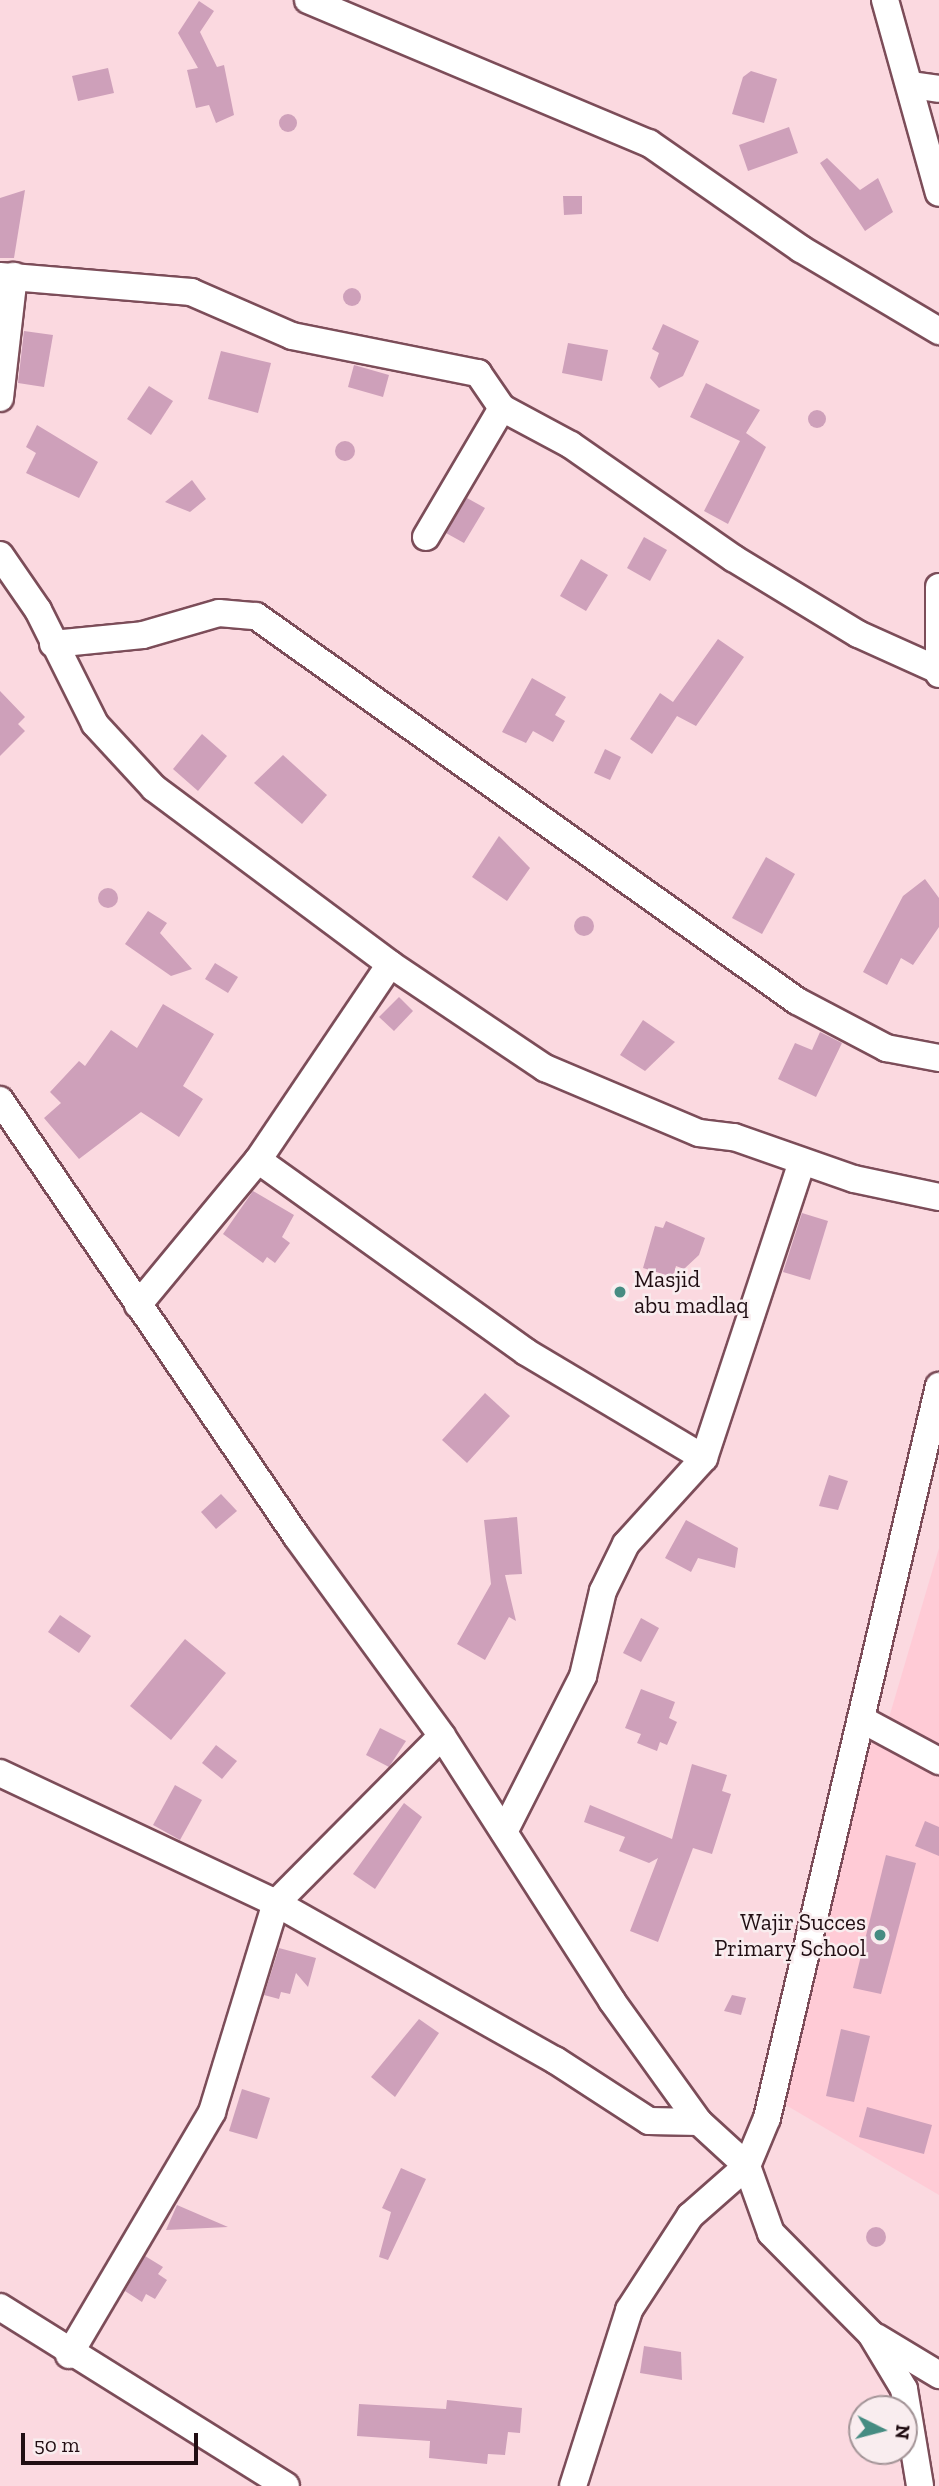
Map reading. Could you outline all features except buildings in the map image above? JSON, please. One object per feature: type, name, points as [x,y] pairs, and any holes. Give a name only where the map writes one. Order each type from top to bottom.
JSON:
[{"type":"street","points":[[308,0],[649,143],[801,249],[939,331]]},
{"type":"street","points":[[885,0],[912,85],[939,193]]},
{"type":"street","points":[[912,85],[939,89]]},
{"type":"street","points":[[0,398],[7,276],[191,292],[292,336],[478,373],[502,408],[571,445],[733,558],[858,634],[938,672],[939,587]]},
{"type":"street","points":[[426,537],[502,408]]},
{"type":"street","points":[[0,555],[53,644],[95,724],[154,788],[390,964],[545,1068],[699,1133],[734,1137],[802,1162],[939,1197]]},
{"type":"street","points":[[53,644],[143,635],[219,612],[256,616],[797,1001],[886,1048],[939,1058]]},
{"type":"street","points":[[138,1305],[258,1160],[390,964]]},
{"type":"street","points":[[0,1100],[138,1305],[442,1735],[699,2122],[747,2166],[771,2233],[872,2334],[939,2375]]},
{"type":"street","points":[[258,1160],[526,1352],[704,1458]]},
{"type":"street","points":[[504,1832],[583,1676],[603,1591],[626,1544],[704,1458],[802,1162]]},
{"type":"street","points":[[573,2486],[629,2310],[690,2216],[747,2166],[789,2048],[861,1719],[939,1386]]},
{"type":"street","points":[[861,1719],[939,1761]]},
{"type":"street","points":[[69,2355],[212,2112],[276,1903],[442,1735]]},
{"type":"street","points":[[0,1773],[276,1903],[555,2060],[649,2121],[699,2122]]},
{"type":"street","points":[[0,2307],[69,2355],[286,2486]]},
{"type":"street","points":[[872,2334],[904,2389],[920,2486]]},
{"type":"shaded area","points":[[939,1548],[939,1748],[888,1721]]},
{"type":"shaded area","name":"Wajir Succes Primary School","points":[[865,1726],[939,1767],[939,2195],[784,2104]]},
{"type":"place","name":"Masjid abu madlaq","points":[[620,1292]]},
{"type":"place","name":"Wajir Succes Primary School","points":[[880,1935]]}]
